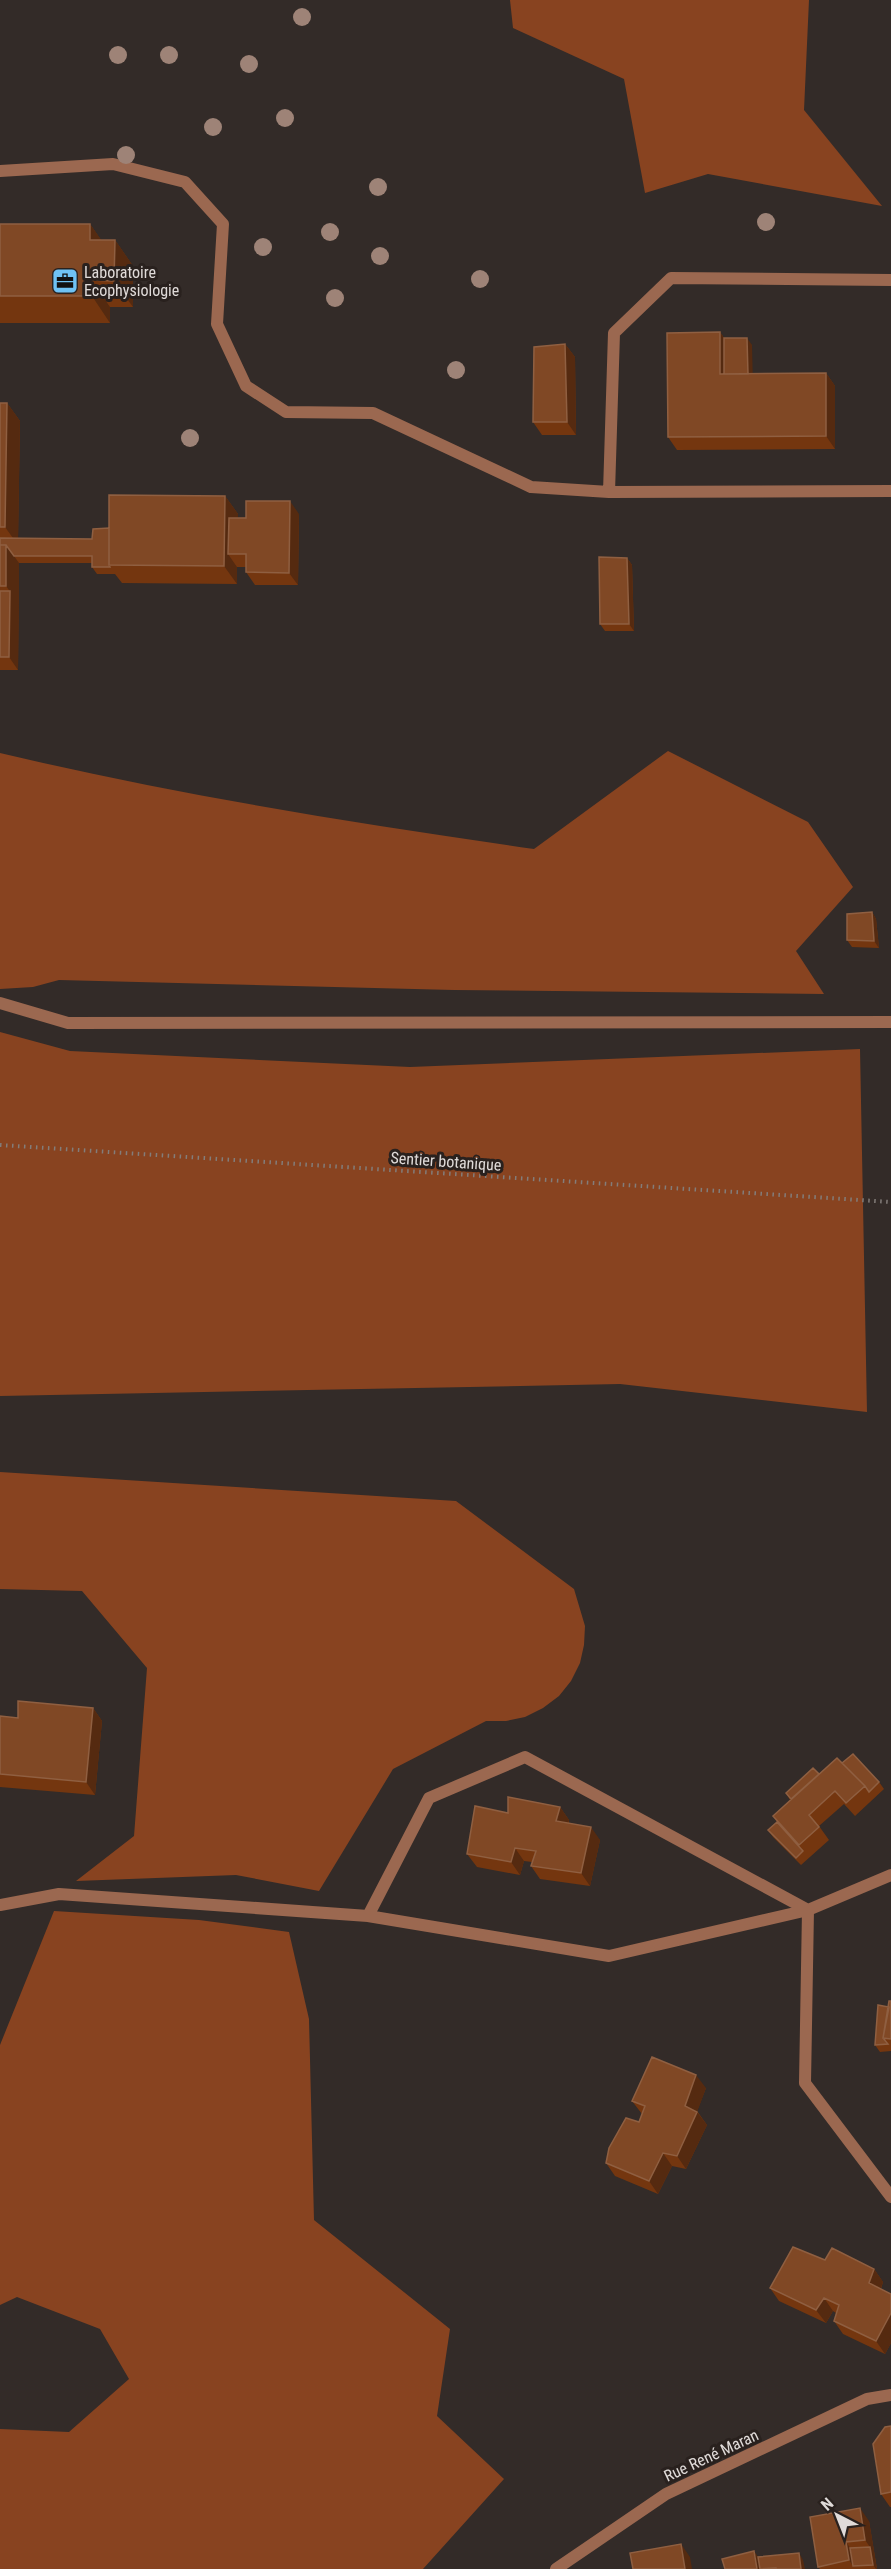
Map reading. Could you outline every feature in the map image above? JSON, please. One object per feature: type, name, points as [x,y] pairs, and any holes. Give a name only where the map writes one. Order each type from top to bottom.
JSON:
[{"type":"street","points":[[0,171],[113,164],[185,182],[223,224],[217,324],[246,386],[286,412],[373,413],[531,487],[609,492],[891,491]]},
{"type":"street","points":[[609,492],[614,333],[670,278],[891,280]]},
{"type":"street","points":[[0,1003],[68,1023],[891,1022]]},
{"type":"street","points":[[368,1916],[429,1798],[525,1757],[808,1910]]},
{"type":"street","points":[[0,1905],[59,1894],[368,1916],[609,1956],[808,1910],[891,1875]]},
{"type":"street","points":[[808,1910],[805,2083],[891,2197]]},
{"type":"street","name":"Rue René Maran","points":[[556,2569],[666,2494],[867,2399],[891,2395]]},
{"type":"path","name":"Sentier botanique","points":[[0,1145],[891,1202]]},
{"type":"shaded area","points":[[510,0],[809,0],[804,110],[882,206],[708,174],[645,193],[624,79],[513,28]]},
{"type":"shaded area","points":[[668,751],[808,822],[853,887],[796,951],[824,994],[454,990],[59,980],[33,987],[0,989],[0,753],[199,795],[534,849]]},
{"type":"shaded area","points":[[0,1032],[70,1051],[410,1067],[860,1049],[867,1412],[620,1384],[0,1396]]},
{"type":"shaded area","points":[[0,1472],[456,1501],[574,1589],[585,1626],[580,1663],[571,1681],[559,1696],[543,1708],[525,1717],[506,1721],[486,1721],[393,1769],[319,1891],[236,1875],[76,1881],[134,1836],[147,1668],[82,1591],[0,1589]]},
{"type":"shaded area","points":[[54,1911],[199,1920],[289,1932],[309,2019],[314,2220],[450,2329],[437,2416],[504,2479],[423,2569],[0,2569],[0,2429],[69,2432],[129,2379],[100,2329],[17,2297],[0,2305],[0,2045]]},
{"type":"building","points":[[0,224],[90,224],[90,240],[115,240],[114,281],[91,280],[92,296],[0,296]]},
{"type":"building","points":[[720,332],[720,374],[826,373],[826,436],[668,437],[667,333]]},
{"type":"building","points":[[724,338],[747,338],[748,374],[724,374]]},
{"type":"building","points":[[565,344],[567,422],[533,422],[534,347]]},
{"type":"building","points":[[0,403],[7,403],[5,527],[0,527]]},
{"type":"building","points":[[109,495],[225,496],[224,566],[109,565]]},
{"type":"building","points":[[246,501],[290,501],[289,573],[246,572],[246,554],[228,554],[229,518],[246,518]]},
{"type":"building","points":[[109,528],[110,567],[92,567],[92,556],[14,556],[6,545],[0,545],[0,538],[92,539],[93,529]]},
{"type":"building","points":[[0,545],[6,545],[6,586],[0,586]]},
{"type":"building","points":[[599,557],[627,558],[629,624],[600,624]]},
{"type":"building","points":[[0,591],[10,591],[9,657],[0,657]]},
{"type":"building","points":[[872,912],[874,941],[847,940],[847,914]]},
{"type":"building","points":[[18,1701],[93,1708],[86,1782],[0,1774],[0,1716],[18,1718]]},
{"type":"building","points":[[853,1754],[879,1782],[869,1792],[842,1763]]},
{"type":"building","points":[[837,1758],[865,1786],[846,1803],[835,1791],[809,1815],[819,1827],[799,1845],[773,1816]]},
{"type":"building","points":[[813,1768],[819,1774],[791,1799],[786,1793]]},
{"type":"building","points":[[508,1797],[560,1807],[556,1821],[591,1827],[581,1873],[531,1866],[536,1851],[515,1848],[511,1862],[467,1854],[475,1806],[508,1813]]},
{"type":"building","points":[[777,1822],[803,1851],[796,1858],[768,1830]]},
{"type":"building","points":[[889,2001],[891,2001],[891,2039],[883,2038]]},
{"type":"building","points":[[878,2005],[889,2007],[883,2038],[888,2044],[875,2045]]},
{"type":"building","points":[[652,2057],[696,2075],[685,2106],[697,2112],[677,2156],[663,2153],[649,2181],[606,2163],[609,2148],[626,2118],[639,2122],[645,2106],[632,2101]]},
{"type":"building","points":[[793,2247],[825,2260],[832,2248],[874,2269],[869,2283],[891,2294],[891,2313],[876,2341],[834,2321],[839,2305],[824,2298],[816,2310],[770,2288]]},
{"type":"building","points":[[891,2426],[891,2492],[881,2494],[873,2444],[885,2427]]},
{"type":"building","points":[[860,2508],[865,2540],[846,2542],[849,2560],[818,2567],[810,2517]]},
{"type":"building","points":[[681,2544],[685,2569],[633,2569],[630,2553]]},
{"type":"building","points":[[870,2547],[873,2565],[853,2566],[850,2548]]},
{"type":"building","points":[[754,2551],[757,2569],[725,2569],[722,2559]]},
{"type":"building","points":[[799,2553],[801,2569],[760,2569],[758,2557]]},
{"type":"place","name":"Laboratoire Ecophysiologie","points":[[65,281]]}]
